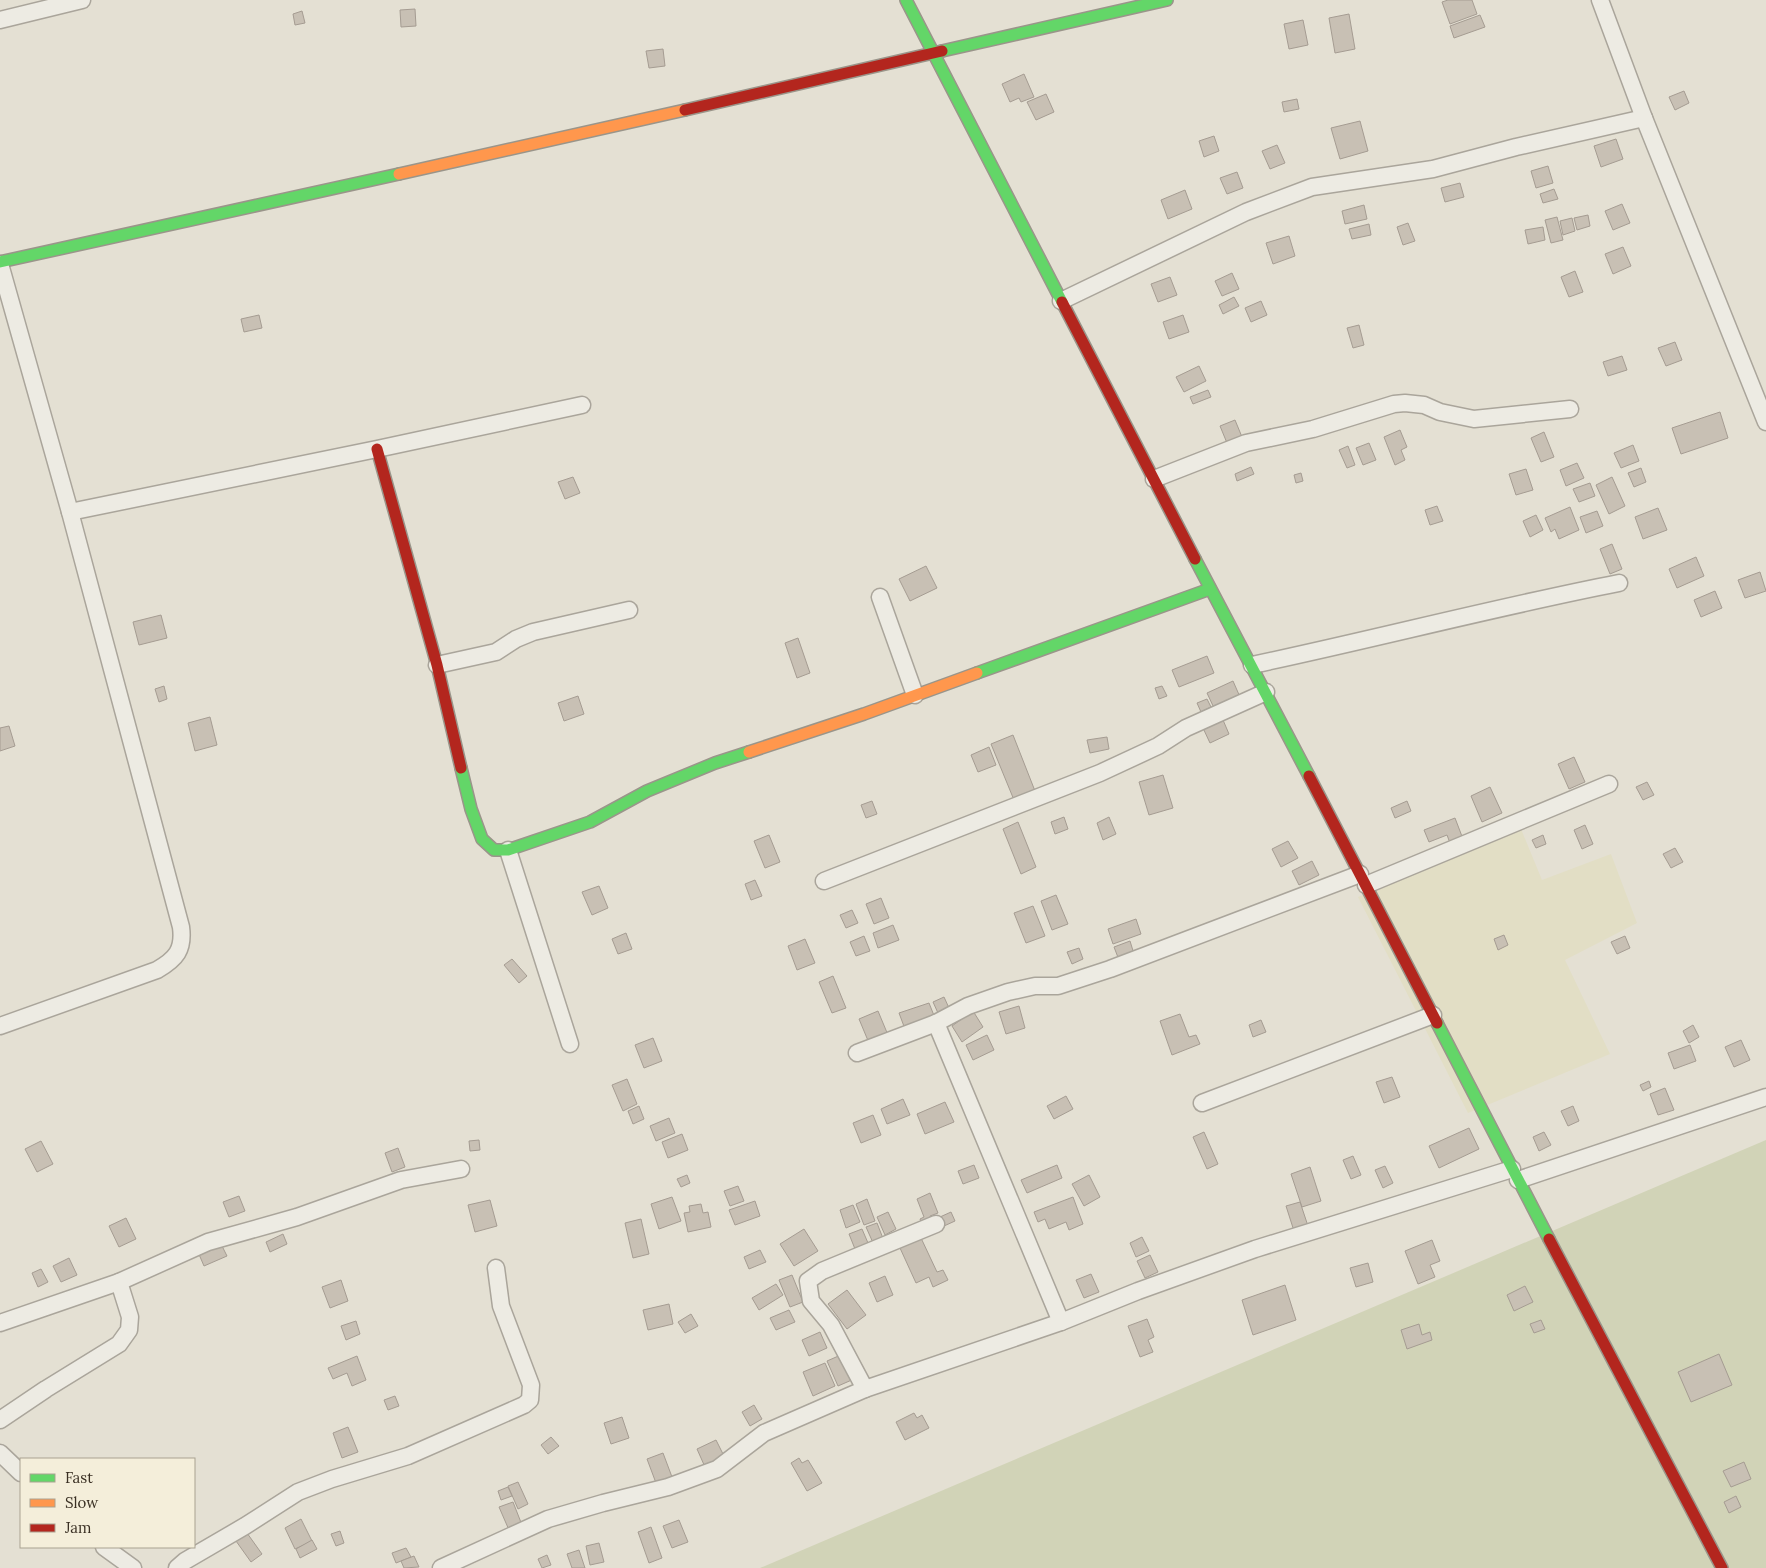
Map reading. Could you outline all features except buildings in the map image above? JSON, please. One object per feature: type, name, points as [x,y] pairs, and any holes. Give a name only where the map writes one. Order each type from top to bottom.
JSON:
[{"type":"street","points":[[0,20],[82,0]]},
{"type":"street","points":[[906,0],[1210,589],[1252,665],[1515,1175],[1722,1568]]},
{"type":"street","points":[[0,1026],[157,970],[167,964],[178,953],[182,938],[179,918],[70,512],[0,263],[1167,0]]},
{"type":"street","points":[[1600,0],[1644,118],[1766,422]]},
{"type":"street","points":[[1061,301],[1246,212],[1312,186],[1433,169],[1516,147],[1644,118]]},
{"type":"street","points":[[1154,479],[1246,443],[1314,429],[1394,404],[1424,405],[1440,412],[1474,419],[1570,408]]},
{"type":"street","points":[[70,512],[582,405]]},
{"type":"street","points":[[378,449],[437,665],[471,809],[482,839],[494,850],[508,850],[590,822],[647,790],[715,763],[915,696],[1210,589]]},
{"type":"street","points":[[1252,665],[1619,583]]},
{"type":"street","points":[[880,597],[915,696]]},
{"type":"street","points":[[437,665],[496,652],[516,639],[532,632],[629,610]]},
{"type":"street","points":[[824,881],[1100,773],[1158,746],[1186,728],[1266,692]]},
{"type":"street","points":[[857,1053],[936,1023],[968,1006],[1008,992],[1035,986],[1058,986],[1363,880],[1609,784]]},
{"type":"street","points":[[508,850],[570,1044]]},
{"type":"street","points":[[1202,1103],[1433,1015]]},
{"type":"street","points":[[936,1023],[1060,1322]]},
{"type":"street","points":[[441,1568],[548,1520],[668,1487],[717,1469],[764,1433],[865,1389],[1060,1322],[1138,1291],[1255,1249],[1515,1175],[1766,1097]]},
{"type":"street","points":[[0,1323],[119,1282],[208,1242],[297,1217],[401,1180],[461,1169]]},
{"type":"street","points":[[865,1389],[831,1325],[811,1301],[808,1281],[822,1271],[936,1224]]},
{"type":"street","points":[[176,1568],[298,1492],[332,1479],[408,1456],[524,1406],[530,1400],[532,1385],[501,1306],[496,1268]]},
{"type":"street","points":[[0,1420],[119,1344],[130,1330],[130,1317],[119,1282]]},
{"type":"street","points":[[0,1453],[20,1472]]},
{"type":"street","points":[[105,1548],[122,1566]]},
{"type":"shaded area","points":[[1521,829],[1542,880],[1611,854],[1637,923],[1565,960],[1610,1054],[1468,1113],[1358,897]]},
{"type":"green space","points":[[1766,1140],[1766,1568],[760,1568]]},
{"type":"traffic: fast","points":[[906,0],[1062,302]]},
{"type":"traffic: fast","points":[[942,51],[1167,0]]},
{"type":"traffic: fast","points":[[0,262],[399,174]]},
{"type":"traffic: fast","points":[[1195,559],[1309,776]]},
{"type":"traffic: fast","points":[[977,673],[1210,589]]},
{"type":"traffic: fast","points":[[461,768],[471,809],[482,839],[494,850],[508,850],[590,822],[647,791],[715,763],[749,752]]},
{"type":"traffic: fast","points":[[1437,1023],[1549,1239]]},
{"type":"traffic: slow","points":[[399,174],[685,110]]},
{"type":"traffic: slow","points":[[749,752],[864,714],[977,673]]},
{"type":"traffic: jam","points":[[685,110],[942,51]]},
{"type":"traffic: jam","points":[[1062,302],[1195,559]]},
{"type":"traffic: jam","points":[[377,449],[437,665],[461,768]]},
{"type":"traffic: jam","points":[[1309,776],[1437,1023]]},
{"type":"traffic: jam","points":[[1549,1239],[1722,1568]]}]
